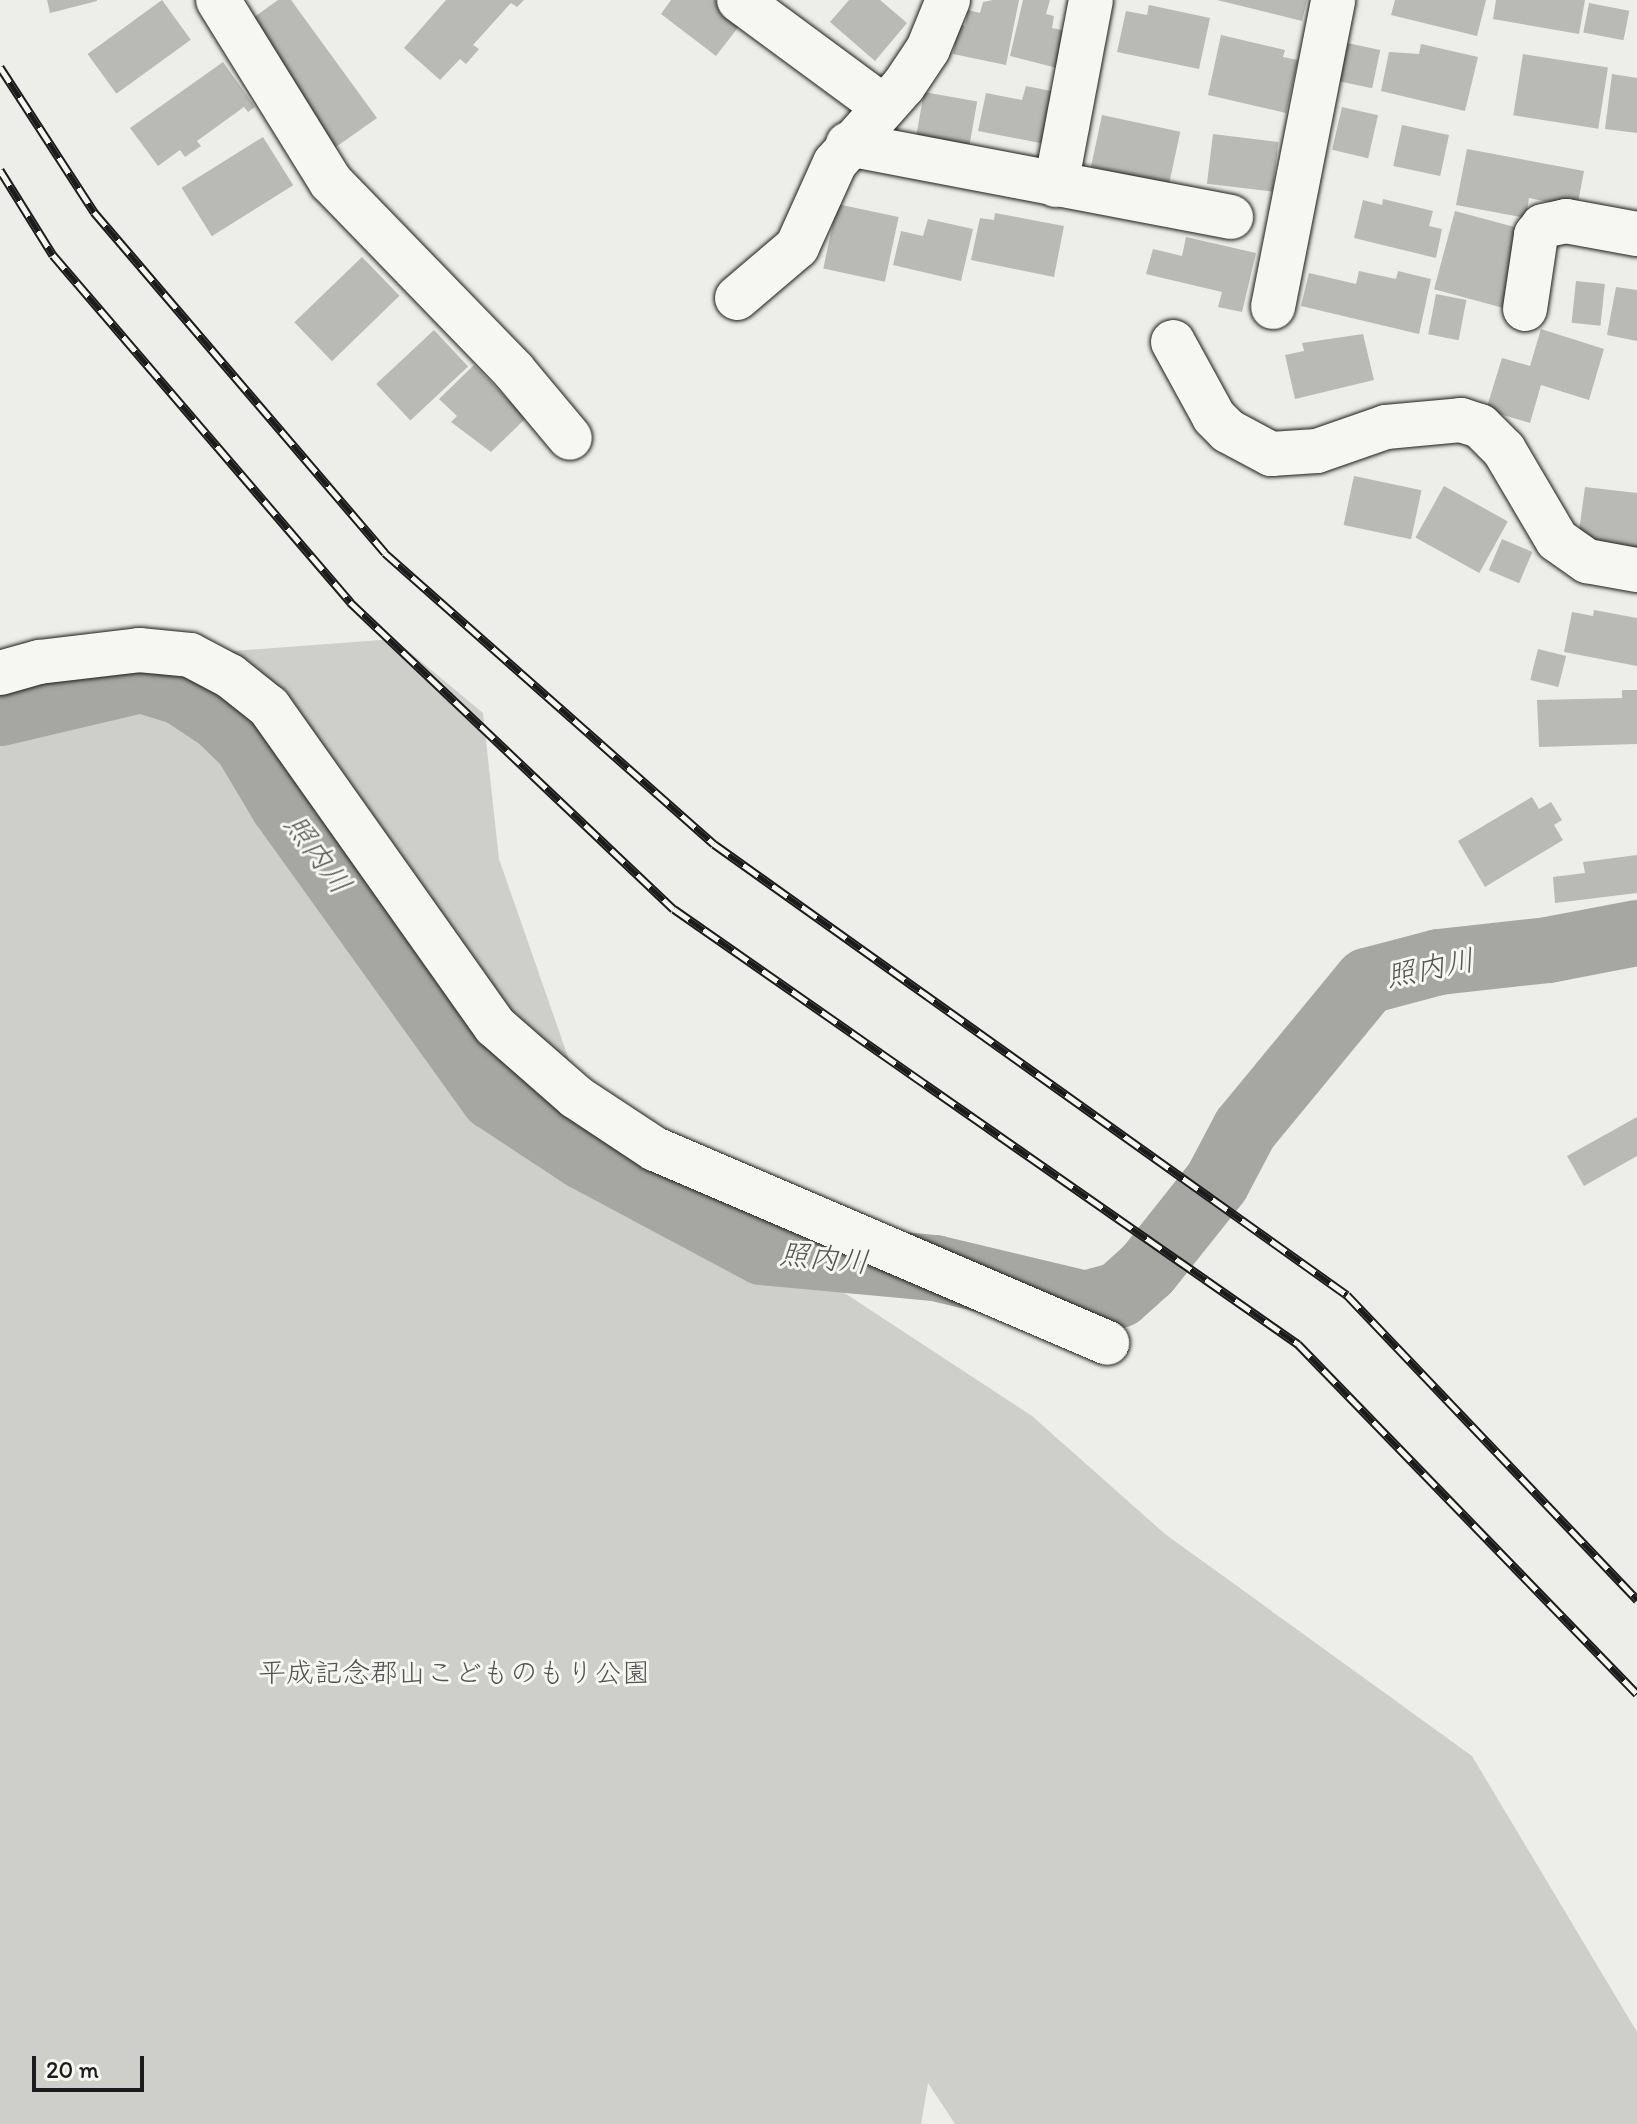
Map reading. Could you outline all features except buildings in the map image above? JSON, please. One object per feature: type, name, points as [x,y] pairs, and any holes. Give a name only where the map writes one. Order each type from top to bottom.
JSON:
[{"type":"street","points":[[218,0],[331,182],[514,371],[570,438]]},
{"type":"street","points":[[739,0],[884,107]]},
{"type":"street","points":[[737,298],[797,247],[848,144],[884,107],[928,49],[948,0]]},
{"type":"street","points":[[1056,185],[1091,0]]},
{"type":"street","points":[[1273,307],[1333,0]]},
{"type":"street","points":[[848,144],[1231,217]]},
{"type":"street","points":[[1525,309],[1536,235],[1543,226],[1566,221],[1637,234]]},
{"type":"street","points":[[1173,342],[1214,417],[1228,431],[1271,454],[1317,451],[1386,427],[1461,420],[1480,426],[1504,450],[1557,540],[1587,561],[1637,570]]},
{"type":"street","points":[[0,673],[39,662],[139,650],[190,655],[230,676],[269,707],[495,1026],[576,1097],[655,1149],[1107,1343]]},
{"type":"green space","name":"平成記念郡山こどものもり公園","points":[[394,639],[483,713],[499,859],[575,1077],[659,1189],[846,1294],[1032,1416],[1165,1534],[1472,1756],[1637,2032],[1637,2124],[955,2124],[928,2083],[921,2124],[0,2124],[0,651],[126,659]]},
{"type":"waterway","name":"照内川","points":[[0,713],[141,680],[181,692],[220,718],[246,743],[283,805],[493,1097],[584,1157],[762,1252],[935,1268],[1085,1304],[1119,1295],[1147,1270],[1217,1182],[1245,1129],[1367,981],[1439,962],[1548,950],[1637,933]]},
{"type":"railway","points":[[0,67],[94,212],[385,553],[714,844],[1347,1295],[1637,1600]]},
{"type":"railway","points":[[0,170],[53,255],[350,602],[674,909],[1298,1344],[1637,1694]]}]
